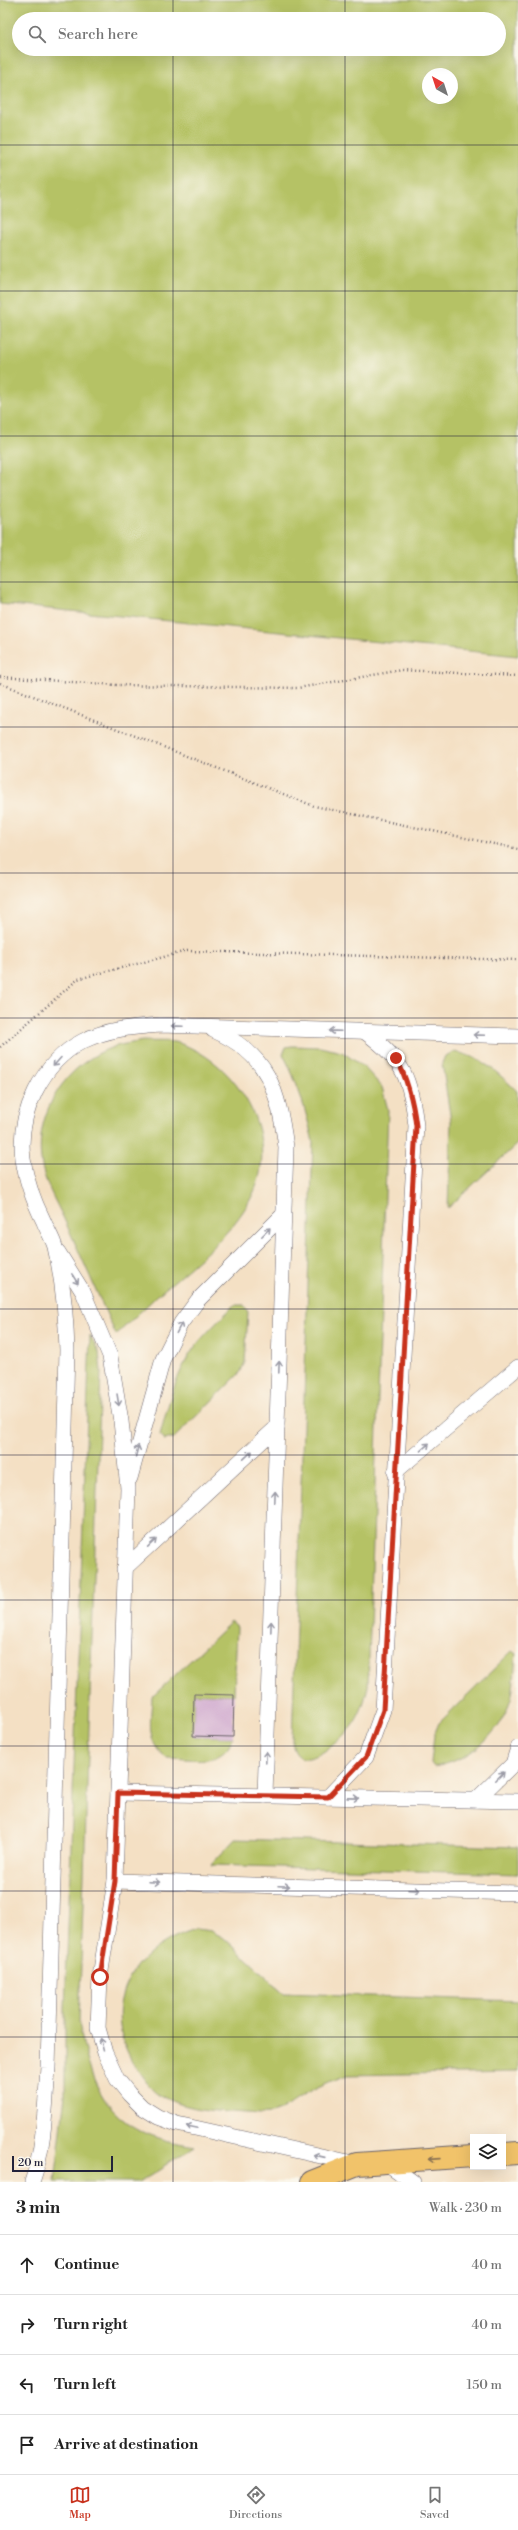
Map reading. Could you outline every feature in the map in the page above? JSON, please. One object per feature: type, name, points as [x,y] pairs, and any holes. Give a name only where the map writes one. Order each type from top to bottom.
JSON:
[{"type":"highway","points":[[506,2154],[518,2153]]},
{"type":"highway","points":[[312,2182],[357,2164],[470,2156]]},
{"type":"lane","points":[[357,2164],[177,2124],[158,2117],[142,2107],[128,2094],[117,2079],[104,2053],[98,2028],[100,1977],[115,1881],[124,1569],[128,1488],[121,1421],[110,1356],[83,1292],[54,1246],[30,1193],[22,1158],[24,1125],[32,1095],[48,1072],[62,1056],[82,1042],[101,1034],[128,1027],[206,1027],[516,1038]]},
{"type":"lane","points":[[206,1027],[230,1038],[247,1049],[265,1070],[277,1096],[286,1147],[265,1796]]},
{"type":"lane","points":[[328,1797],[366,1757],[383,1710],[395,1472],[416,1126],[408,1084],[396,1058],[385,1046],[365,1032]]},
{"type":"lane","points":[[128,1488],[154,1386],[163,1359],[181,1323],[198,1300],[283,1216]]},
{"type":"lane","points":[[32,2182],[37,2170],[44,2118],[48,2068],[67,1350],[66,1320],[54,1246]]},
{"type":"lane","points":[[395,1472],[518,1367]]},
{"type":"lane","points":[[124,1569],[277,1427]]},
{"type":"lane","points":[[476,1800],[513,1764],[518,1748]]},
{"type":"lane","points":[[118,1793],[518,1801]]},
{"type":"lane","points":[[115,1881],[518,1893]]},
{"type":"lane","points":[[384,2162],[413,2182]]},
{"type":"path","points":[[0,678],[117,684],[298,688],[402,670],[518,676]]},
{"type":"path","points":[[0,683],[314,806],[518,850]]},
{"type":"path","points":[[0,1047],[78,979],[188,950],[518,960]]},
{"type":"green space","points":[[0,0],[518,0],[518,656],[0,604]]},
{"type":"green space","points":[[143,1041],[166,1041],[179,1043],[198,1051],[222,1069],[242,1093],[254,1116],[261,1142],[261,1168],[253,1194],[235,1222],[223,1236],[211,1249],[158,1295],[116,1335],[47,1183],[42,1168],[40,1142],[43,1124],[49,1107],[57,1092],[68,1077],[81,1065],[96,1055],[116,1046]]},
{"type":"green space","points":[[286,1047],[320,1047],[342,1052],[364,1067],[382,1087],[388,1110],[368,1686],[358,1717],[352,1726],[329,1748],[310,1758],[302,1758],[296,1752],[292,1741],[313,1142],[301,1097],[283,1054]]},
{"type":"green space","points":[[454,1052],[473,1057],[481,1061],[517,1091],[518,1143],[448,1208],[451,1121],[442,1063],[445,1056]]},
{"type":"green space","points":[[234,1305],[244,1305],[248,1312],[245,1362],[240,1373],[174,1438],[164,1440],[160,1435],[173,1390],[182,1368],[198,1342]]},
{"type":"green space","points":[[90,1335],[99,1352],[101,1371],[79,2023],[92,2073],[100,2093],[112,2109],[126,2122],[145,2133],[167,2140],[195,2146],[139,2182],[55,2182],[65,2095],[65,2008]]},
{"type":"green space","points":[[231,1622],[237,1627],[234,1695],[194,1694],[194,1736],[233,1737],[229,1747],[223,1753],[206,1759],[197,1760],[166,1758],[159,1751],[152,1738],[150,1722],[152,1697]]},
{"type":"green space","points":[[512,1651],[516,1654],[514,1680],[511,1699],[504,1717],[489,1737],[479,1746],[458,1759],[434,1767],[431,1763],[434,1735],[439,1723]]},
{"type":"green space","points":[[235,1839],[518,1847],[518,1874],[211,1865]]},
{"type":"green space","points":[[196,1929],[211,1931],[224,1938],[284,1993],[518,2001],[518,2072],[347,2075],[312,2090],[297,2098],[283,2109],[270,2114],[204,2110],[173,2102],[155,2091],[135,2066],[124,2043],[120,2022],[121,2001],[127,1982],[139,1965],[154,1950],[173,1938]]},
{"type":"building","points":[[194,1694],[234,1695],[233,1737],[193,1736]]},
{"type":"route","points":[[100,1977],[115,1881],[118,1793],[328,1797],[366,1757],[383,1710],[395,1472],[416,1126],[413,1102],[406,1078],[396,1058]]}]
